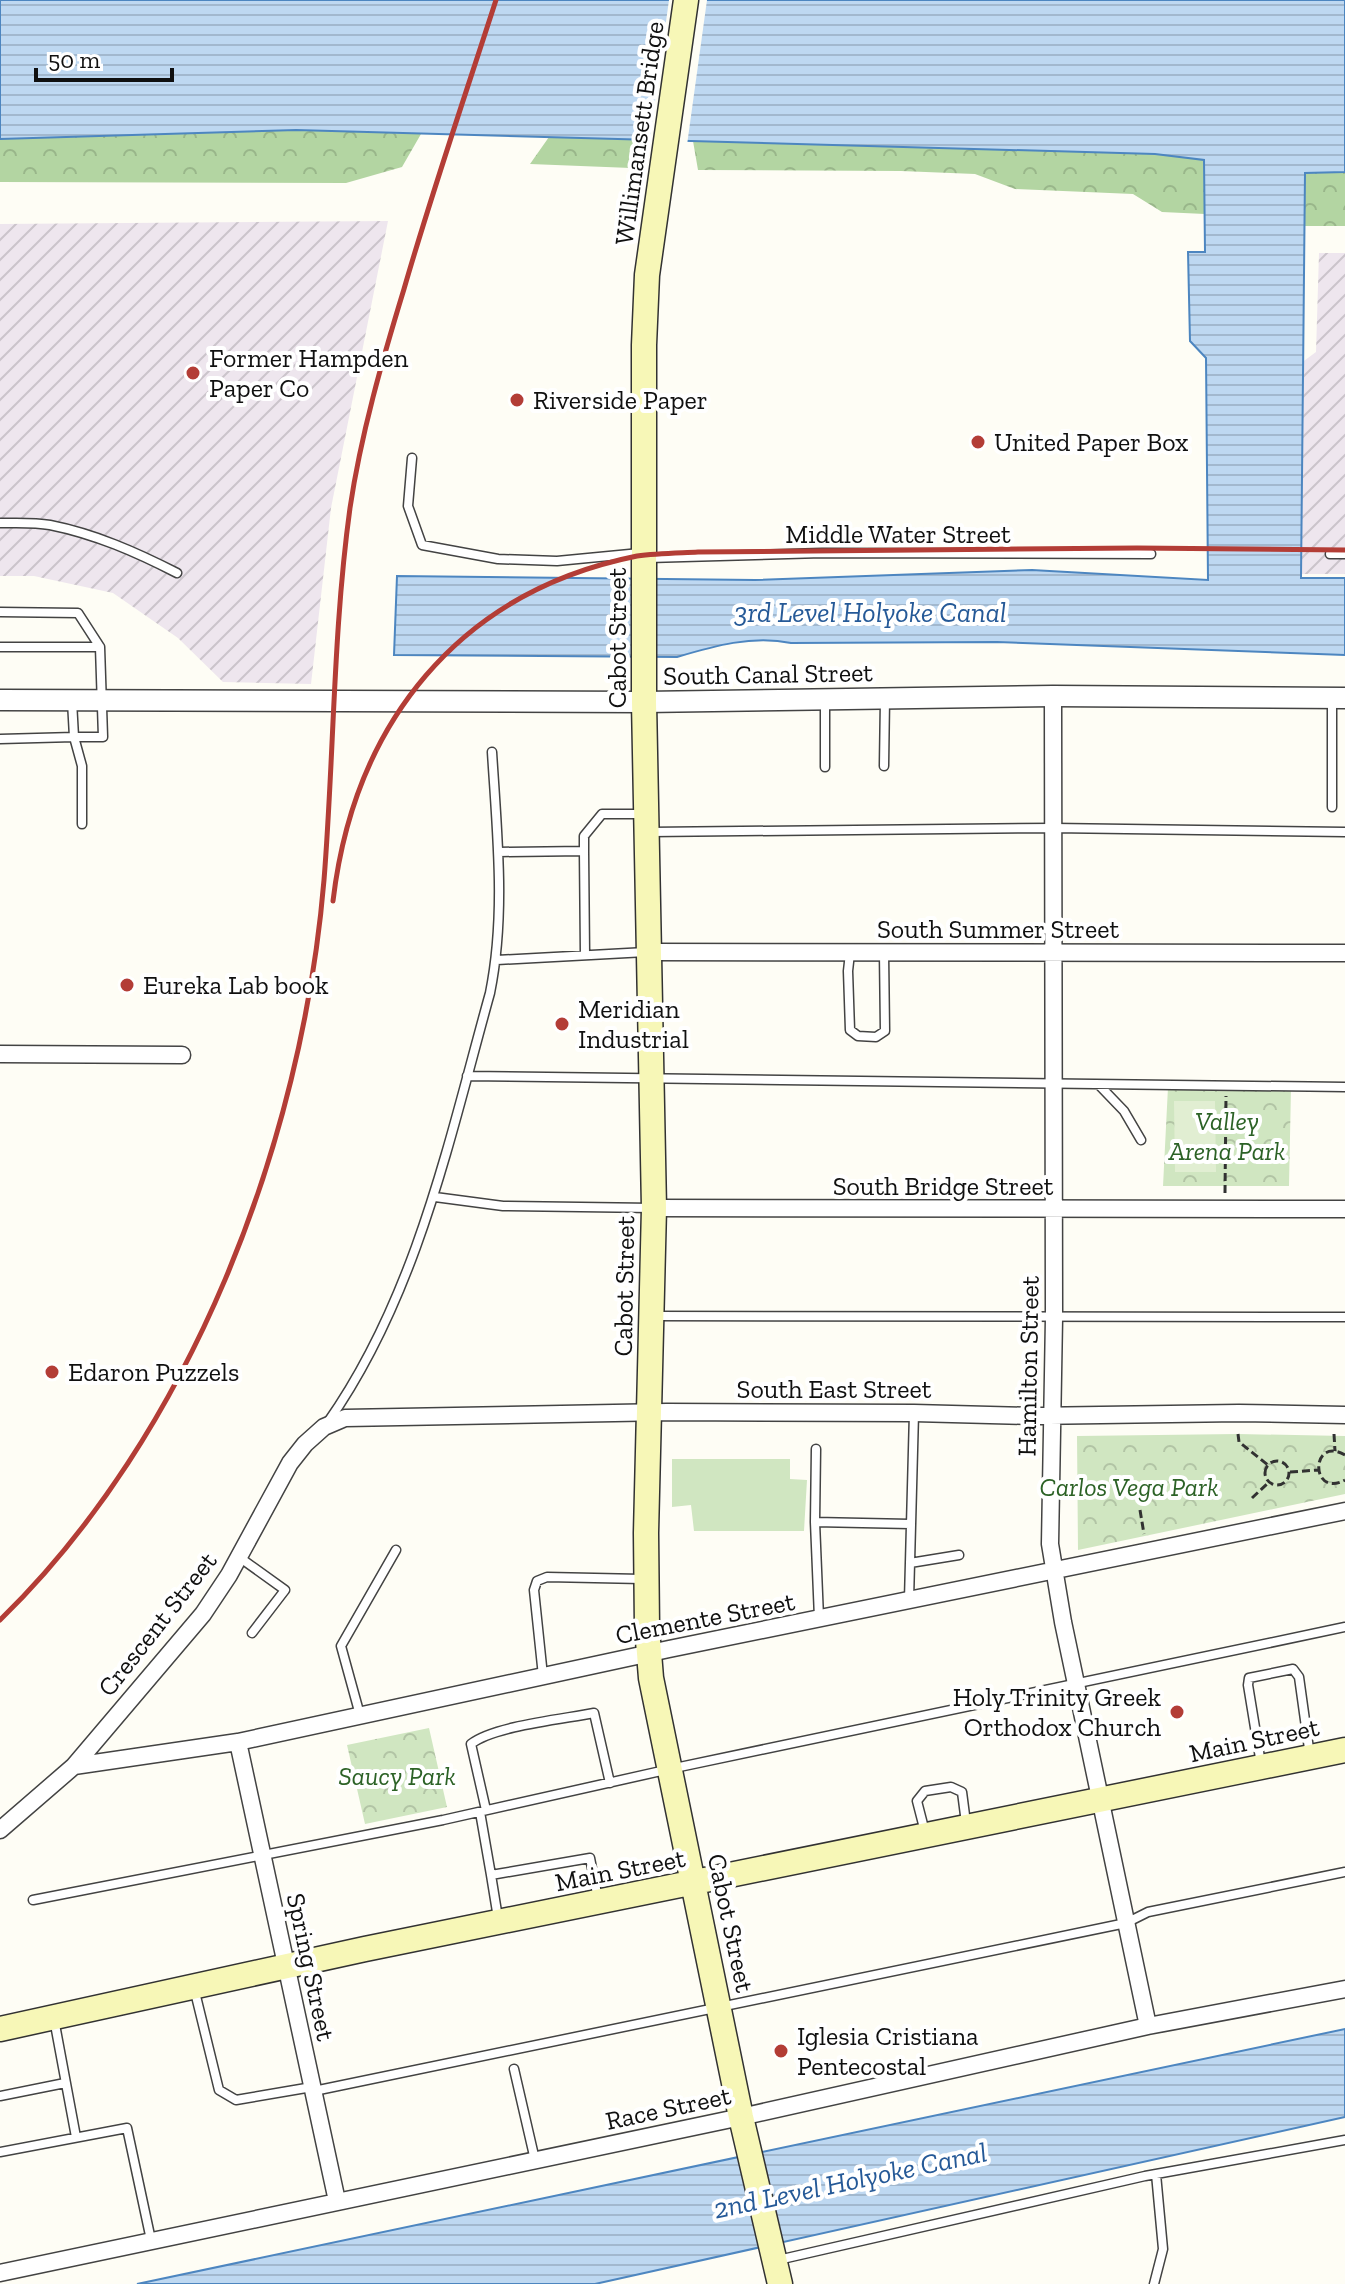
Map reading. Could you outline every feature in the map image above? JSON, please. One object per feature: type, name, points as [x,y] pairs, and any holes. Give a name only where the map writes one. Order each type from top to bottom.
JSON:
[{"type":"main road","name":"Willimansett Bridge","points":[[647,275],[686,0]]},
{"type":"main road","name":"Cabot Street","points":[[647,275],[644,690],[654,1208],[647,1578],[651,1678],[743,2123],[776,2266]]},
{"type":"main road","name":"Main Street","points":[[0,2029],[499,1922],[1345,1750]]},
{"type":"street","name":"South Canal Street","points":[[0,700],[644,690],[825,699],[1053,696],[1338,698]]},
{"type":"street","name":"Hamilton Street","points":[[1053,696],[1054,1318],[1050,1544],[1076,1684],[1148,2026]]},
{"type":"street","name":"South Summer Street","points":[[651,952],[1345,953]]},
{"type":"street","points":[[0,1054],[182,1055]]},
{"type":"street","name":"South Bridge Street","points":[[654,1208],[1345,1209]]},
{"type":"street","name":"South East Street","points":[[324,1427],[345,1418],[365,1416],[650,1413],[1345,1415]]},
{"type":"street","name":"Crescent Street","points":[[0,1830],[74,1766],[203,1614],[239,1557],[290,1463],[324,1427]]},
{"type":"street","name":"Clemente Street","points":[[74,1766],[238,1742],[650,1653],[1345,1511]]},
{"type":"street","name":"Spring Street","points":[[238,1742],[337,2201]]},
{"type":"street","name":"Race Street","points":[[0,2273],[535,2160],[743,2123],[1148,2026],[1345,1989]]},
{"type":"lane","name":"Middle Water Street","points":[[412,458],[408,506],[422,545],[498,559],[645,560],[822,553],[1151,554]]},
{"type":"lane","points":[[0,523],[47,524],[99,538],[139,553],[177,573]]},
{"type":"lane","points":[[1330,554],[1345,554]]},
{"type":"lane","points":[[0,612],[78,613],[100,647],[103,737],[0,739]]},
{"type":"lane","points":[[0,647],[100,647]]},
{"type":"lane","points":[[884,766],[885,698]]},
{"type":"lane","points":[[1332,807],[1338,698]]},
{"type":"lane","points":[[825,699],[825,767]]},
{"type":"lane","points":[[72,700],[74,737],[82,766],[82,824]]},
{"type":"lane","points":[[324,1427],[351,1389],[378,1335],[435,1197],[497,960],[500,881],[492,752]]},
{"type":"lane","points":[[585,955],[584,836],[602,814],[647,823],[1345,832]]},
{"type":"lane","points":[[499,852],[584,851]]},
{"type":"lane","points":[[497,960],[651,952]]},
{"type":"lane","points":[[850,953],[850,1030],[858,1036],[876,1037],[885,1031],[884,953]]},
{"type":"lane","points":[[467,1076],[1345,1087]]},
{"type":"lane","points":[[1098,1085],[1124,1111],[1141,1140]]},
{"type":"lane","name":"South Bridge Street","points":[[435,1197],[503,1206],[654,1208]]},
{"type":"lane","points":[[652,1316],[1345,1317]]},
{"type":"lane","points":[[909,1601],[914,1413]]},
{"type":"lane","points":[[816,1449],[819,1619]]},
{"type":"lane","points":[[815,1522],[910,1524]]},
{"type":"lane","points":[[360,1716],[341,1646],[396,1550]]},
{"type":"lane","points":[[910,1563],[959,1555]]},
{"type":"lane","points":[[239,1557],[285,1590],[252,1633]]},
{"type":"lane","points":[[543,1676],[534,1590],[537,1581],[547,1577],[647,1578]]},
{"type":"lane","points":[[33,1900],[483,1811],[1345,1627]]},
{"type":"lane","points":[[1262,1767],[1249,1678],[1293,1669],[1299,1677],[1310,1757]]},
{"type":"lane","points":[[499,1922],[471,1744],[481,1737],[594,1713],[610,1783]]},
{"type":"lane","points":[[925,1836],[917,1801],[925,1791],[951,1787],[962,1792],[967,1828]]},
{"type":"lane","points":[[491,1875],[590,1858],[599,1903]]},
{"type":"lane","points":[[194,1986],[219,2090],[236,2100],[313,2089],[719,2007],[1126,1923],[1148,1912],[1345,1872]]},
{"type":"lane","points":[[53,2017],[76,2137]]},
{"type":"lane","points":[[514,2069],[535,2160]]},
{"type":"lane","points":[[0,2096],[65,2083]]},
{"type":"lane","points":[[0,2152],[127,2128],[151,2240]]},
{"type":"lane","points":[[776,2266],[1156,2174],[1345,2140]]},
{"type":"lane","points":[[1154,2284],[1163,2249],[1156,2174]]},
{"type":"path","points":[[1225,1209],[1226,1086]]},
{"type":"path","points":[[1238,1434],[1239,1442],[1268,1465]]},
{"type":"path","points":[[1334,1434],[1335,1451]]},
{"type":"path","points":[[1345,1455],[1335,1451],[1323,1455],[1318,1470],[1328,1483],[1337,1484],[1345,1480]]},
{"type":"path","points":[[1274,1461],[1282,1462],[1289,1472],[1287,1480],[1280,1485],[1268,1483],[1264,1476],[1268,1465],[1274,1461]]},
{"type":"path","points":[[1289,1472],[1318,1470]]},
{"type":"path","points":[[1252,1498],[1268,1483]]},
{"type":"path","points":[[1140,1510],[1145,1537]]},
{"type":"shaded area","points":[[388,221],[331,508],[311,684],[223,682],[178,638],[113,593],[34,576],[0,576],[0,224]]},
{"type":"shaded area","points":[[1319,253],[1345,253],[1345,574],[1300,574],[1293,369],[1316,352]]},
{"type":"green space","points":[[296,130],[421,134],[402,167],[346,183],[0,182],[0,139]]},
{"type":"green space","points":[[549,137],[639,140],[631,168],[530,164]]},
{"type":"green space","points":[[693,141],[1155,154],[1204,160],[1205,214],[1162,212],[1133,194],[1015,189],[975,174],[698,170]]},
{"type":"green space","points":[[1305,172],[1345,172],[1345,226],[1305,226]]},
{"type":"green space","name":"Valley Arena Park","points":[[1168,1087],[1291,1088],[1289,1186],[1163,1186]]},
{"type":"green space","points":[[1174,1101],[1215,1101],[1216,1172],[1175,1172]]},
{"type":"green space","name":"Carlos Vega Park","points":[[1077,1436],[1345,1436],[1345,1494],[1078,1550]]},
{"type":"green space","points":[[672,1459],[790,1459],[790,1479],[807,1480],[804,1531],[694,1531],[691,1505],[672,1507]]},
{"type":"green space","name":"Saucy Park","points":[[429,1728],[447,1807],[365,1824],[347,1745]]},
{"type":"water","name":"3rd Level Holyoke Canal","points":[[0,0],[1345,0],[1345,172],[1305,173],[1301,578],[1345,578],[1345,655],[997,642],[791,643],[762,640],[719,646],[677,657],[394,655],[397,576],[755,580],[1032,570],[1208,580],[1206,358],[1190,341],[1188,252],[1205,252],[1204,160],[1155,154],[296,130],[0,139]]},
{"type":"water","name":"2nd Level Holyoke Canal","points":[[1345,2029],[1345,2117],[595,2284],[137,2284]]},
{"type":"pier","points":[[669,0],[707,0],[687,145],[649,144]]},
{"type":"railway","points":[[0,1620],[68,1546],[128,1463],[181,1373],[225,1279],[262,1181],[291,1080],[312,980],[324,880],[344,554],[360,453],[380,370],[415,253],[496,0]]},
{"type":"railway","points":[[333,901],[345,837],[364,777],[391,724],[426,676],[468,634],[517,600],[573,574],[637,556],[698,552],[1137,548],[1345,550]]},
{"type":"place","name":"Former Hampden Paper Co","points":[[193,373]]},
{"type":"place","name":"Riverside Paper","points":[[517,400]]},
{"type":"place","name":"United Paper Box","points":[[978,442]]},
{"type":"place","name":"Eureka Lab book","points":[[127,985]]},
{"type":"place","name":"Meridian Industrial","points":[[562,1024]]},
{"type":"place","name":"Edaron Puzzels","points":[[52,1372]]},
{"type":"place","name":"Holy Trinity Greek Orthodox Church","points":[[1177,1712]]},
{"type":"place","name":"Iglesia Cristiana Pentecostal","points":[[781,2051]]}]
